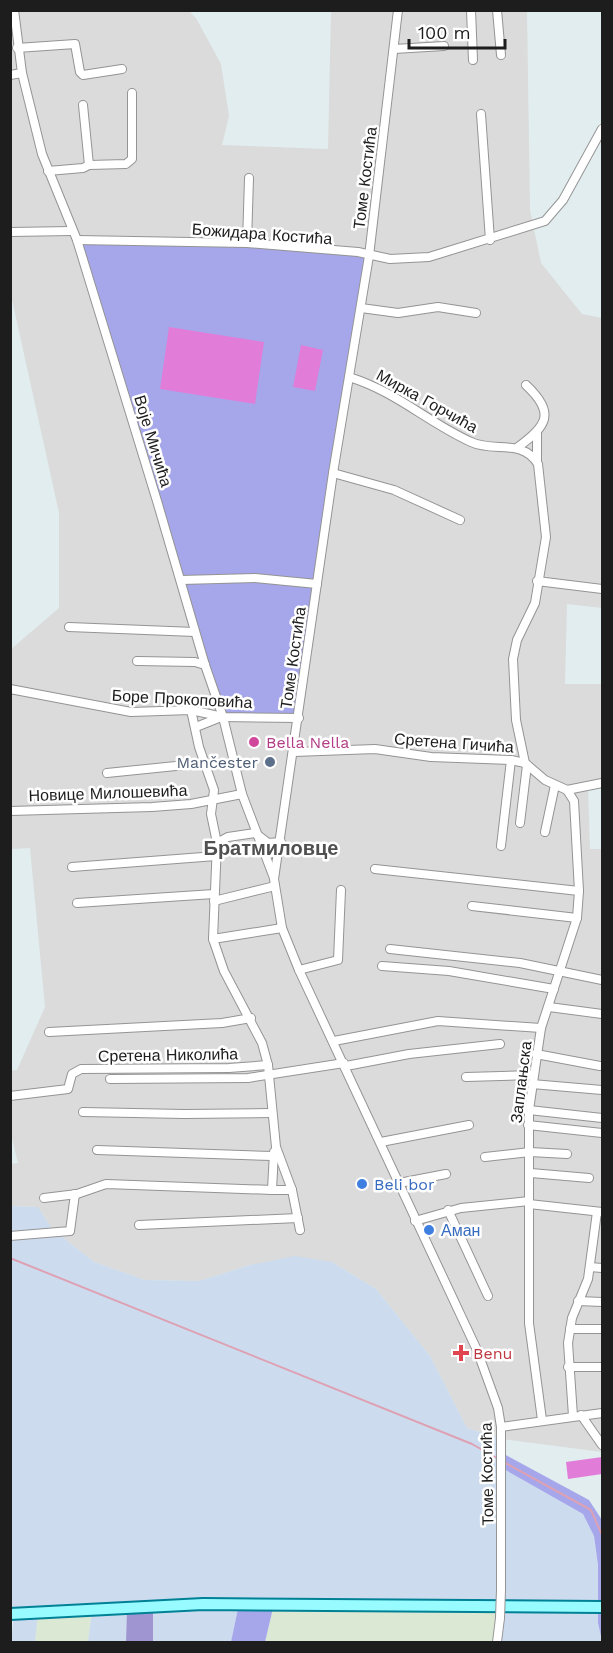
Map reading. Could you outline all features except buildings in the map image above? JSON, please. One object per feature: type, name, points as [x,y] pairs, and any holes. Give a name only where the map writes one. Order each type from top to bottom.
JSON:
[{"type":"main road","points":[[10,1614],[203,1604],[600,1607]]},
{"type":"street","name":"Воје Мичића","points":[[14,10],[17,48],[22,73],[48,171],[76,240],[205,665],[223,717],[242,794],[275,883]]},
{"type":"street","name":"Томе Костића","points":[[398,10],[369,256],[333,473],[275,883],[282,928],[299,970],[477,1350],[498,1408],[502,1466],[501,1590],[497,1642]]},
{"type":"street","points":[[471,10],[473,60]]},
{"type":"street","points":[[497,10],[501,55]]},
{"type":"street","points":[[17,48],[75,44],[80,72],[83,75],[122,69]]},
{"type":"street","points":[[394,49],[444,46]]},
{"type":"street","points":[[10,75],[22,73]]},
{"type":"street","points":[[48,171],[83,168],[89,165],[126,164],[131,161],[132,93]]},
{"type":"street","points":[[83,105],[89,165]]},
{"type":"street","points":[[481,114],[490,240]]},
{"type":"street","name":"Божидара Костића","points":[[76,240],[247,243],[358,252],[369,256],[406,259],[429,257],[539,225],[563,200],[603,129]]},
{"type":"street","points":[[247,243],[249,178]]},
{"type":"street","points":[[10,232],[72,231]]},
{"type":"street","points":[[361,308],[398,313],[438,307],[476,313]]},
{"type":"street","name":"Мирка Горчића","points":[[350,377],[386,390],[472,442],[518,447]]},
{"type":"street","points":[[526,386],[541,400],[546,412],[545,421],[537,433],[518,447],[531,454],[537,463]]},
{"type":"street","points":[[520,822],[526,764],[516,720],[513,659],[517,640],[535,603],[537,580],[546,537],[537,463],[537,433]]},
{"type":"street","points":[[333,473],[394,490],[460,520]]},
{"type":"street","points":[[181,580],[255,578],[317,584]]},
{"type":"street","points":[[537,580],[603,589]]},
{"type":"street","points":[[69,627],[195,632]]},
{"type":"street","points":[[137,662],[195,662],[205,665]]},
{"type":"street","name":"Боре Прокоповића","points":[[10,689],[105,709],[131,712],[191,710],[223,717],[299,718]]},
{"type":"street","points":[[191,710],[214,790],[211,814],[217,843],[213,939],[224,971],[251,1018],[268,1065],[276,1147],[292,1190],[300,1230]]},
{"type":"street","points":[[196,727],[223,717]]},
{"type":"street","name":"Сретена Гичића","points":[[294,752],[375,749],[431,757],[512,760],[526,764],[555,785],[567,790]]},
{"type":"street","points":[[501,846],[512,760]]},
{"type":"street","points":[[107,773],[205,763]]},
{"type":"street","points":[[567,790],[603,783]]},
{"type":"street","points":[[545,832],[555,785]]},
{"type":"street","name":"Заплањска","points":[[542,1420],[529,1323],[531,1173],[528,1125],[532,1079],[541,1028],[577,918],[579,891],[574,801],[567,790]]},
{"type":"street","name":"Новице Милошевића","points":[[10,811],[152,807],[191,804],[242,794]]},
{"type":"street","points":[[217,843],[228,837],[255,833],[268,843],[281,842]]},
{"type":"street","points":[[72,867],[216,856]]},
{"type":"street","points":[[375,869],[579,891]]},
{"type":"street","points":[[77,903],[214,897],[275,883]]},
{"type":"street","points":[[299,970],[338,960],[341,890]]},
{"type":"street","points":[[472,906],[577,918]]},
{"type":"street","points":[[213,939],[282,928]]},
{"type":"street","points":[[390,949],[509,962],[603,980]]},
{"type":"street","points":[[382,966],[429,968],[554,989]]},
{"type":"street","points":[[549,1007],[603,1014]]},
{"type":"street","points":[[49,1032],[222,1023],[251,1018]]},
{"type":"street","points":[[333,1041],[438,1021],[541,1028]]},
{"type":"street","points":[[110,1080],[269,1076],[409,1054],[500,1044]]},
{"type":"street","points":[[536,1054],[600,1066]]},
{"type":"street","name":"Сретена Николића","points":[[10,1096],[68,1089],[72,1074],[81,1070],[229,1068],[268,1065]]},
{"type":"street","points":[[466,1077],[532,1079],[603,1090]]},
{"type":"street","points":[[529,1110],[603,1118]]},
{"type":"street","points":[[83,1112],[272,1113]]},
{"type":"street","points":[[381,1142],[469,1125]]},
{"type":"street","points":[[528,1125],[603,1134]]},
{"type":"street","points":[[272,1190],[272,1156],[276,1147]]},
{"type":"street","points":[[97,1150],[272,1156]]},
{"type":"street","points":[[485,1157],[530,1152],[567,1154]]},
{"type":"street","points":[[531,1173],[589,1178]]},
{"type":"street","points":[[399,1183],[446,1174]]},
{"type":"street","points":[[44,1198],[75,1194],[106,1184],[292,1190]]},
{"type":"street","points":[[10,1236],[70,1231],[75,1194]]},
{"type":"street","points":[[415,1221],[448,1210],[529,1202],[600,1212],[598,1235],[588,1279],[578,1301],[570,1329],[568,1367],[577,1416],[603,1445]]},
{"type":"street","points":[[448,1210],[488,1296]]},
{"type":"street","points":[[139,1226],[298,1218]]},
{"type":"street","points":[[590,1267],[603,1268]]},
{"type":"street","points":[[578,1301],[603,1302]]},
{"type":"street","points":[[570,1329],[603,1329]]},
{"type":"street","points":[[568,1367],[603,1367]]},
{"type":"street","points":[[501,1428],[542,1420],[603,1413]]},
{"type":"shaded area","points":[[11,11],[189,11],[196,18],[221,64],[229,116],[222,145],[328,149],[331,11],[527,11],[530,210],[541,263],[582,314],[602,318],[602,608],[567,604],[565,684],[602,684],[602,785],[588,789],[590,849],[602,849],[602,1452],[502,1439],[467,1428],[430,1356],[376,1289],[332,1262],[250,1265],[199,1281],[145,1280],[94,1262],[52,1229],[38,1207],[11,1206],[11,1164],[18,1163],[11,1134],[11,1071],[17,1070],[45,1007],[30,848],[11,849],[10,650],[59,608],[59,513],[11,295]]},
{"type":"shaded area","points":[[77,240],[247,243],[369,256],[299,718],[223,717]]},
{"type":"shaded area","points":[[169,327],[264,342],[255,404],[160,389]]},
{"type":"shaded area","points":[[301,345],[323,350],[315,391],[293,387]]},
{"type":"shaded area","points":[[11,1206],[38,1207],[52,1229],[94,1262],[145,1280],[199,1281],[250,1265],[295,1256],[332,1262],[376,1289],[430,1356],[467,1428],[502,1439],[502,1468],[583,1514],[594,1536],[598,1565],[598,1623],[602,1642],[497,1642],[501,1606],[239,1605],[231,1642],[152,1642],[127,1608],[126,1642],[88,1642],[92,1610],[38,1613],[35,1642],[11,1642],[14,1614],[11,1614]]},
{"type":"shaded area","points":[[502,1453],[589,1500],[602,1520],[602,1641],[598,1623],[598,1565],[594,1536],[583,1514],[502,1468]]},
{"type":"shaded area","points":[[602,1457],[602,1474],[568,1479],[566,1462]]},
{"type":"shaded area","points":[[239,1604],[274,1604],[265,1642],[231,1642]]},
{"type":"shaded area","points":[[274,1604],[501,1605],[497,1642],[265,1642]]},
{"type":"shaded area","points":[[153,1607],[153,1642],[126,1642],[127,1608]]},
{"type":"shaded area","points":[[92,1610],[88,1642],[35,1642],[37,1613]]},
{"type":"waterway","points":[[10,1258],[472,1444],[497,1458]]},
{"type":"waterway","points":[[502,1461],[591,1510],[602,1535]]},
{"type":"place","name":"Bella Nella","points":[[254,742]]},
{"type":"place","name":"Mančester","points":[[270,762]]},
{"type":"place","name":"Beli bor","points":[[362,1184]]},
{"type":"place","name":"Аман","points":[[429,1230]]},
{"type":"place","name":"Benu","points":[[461,1353]]},
{"type":"district","name":"Братмиловце","points":[[271,848]]}]
